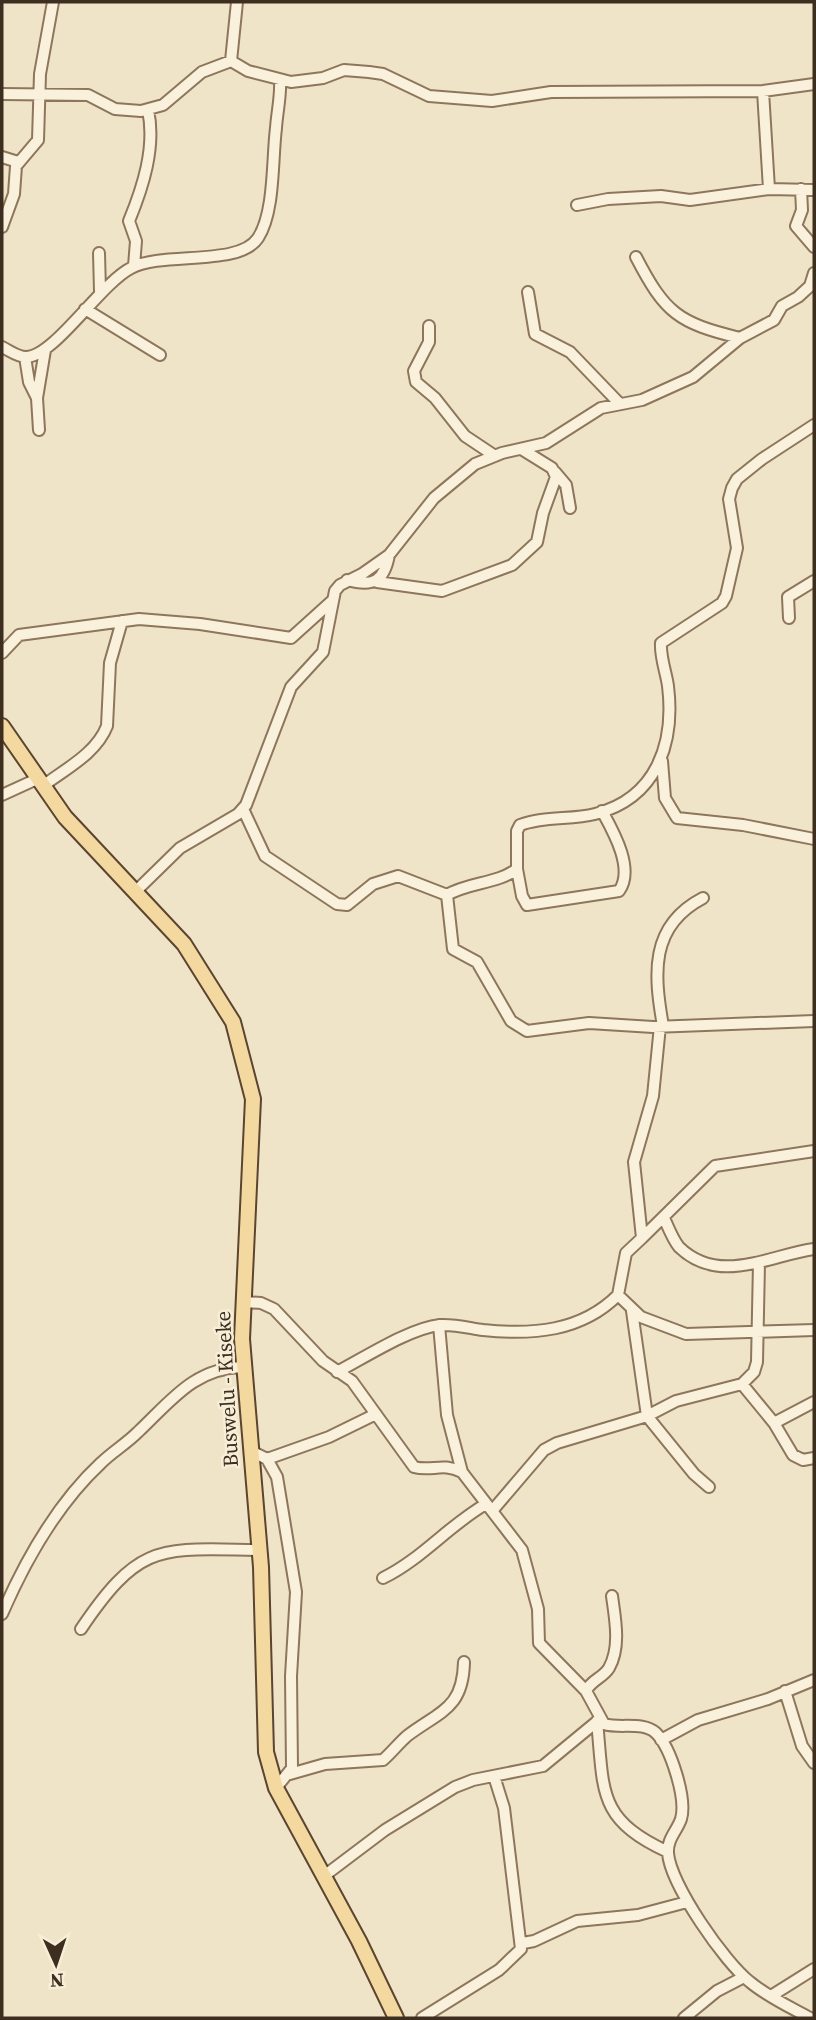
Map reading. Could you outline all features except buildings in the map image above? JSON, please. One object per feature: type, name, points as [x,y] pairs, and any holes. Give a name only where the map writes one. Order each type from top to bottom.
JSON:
[{"type":"main road","name":"Buswelu - Kiseke","points":[[2,726],[65,817],[184,944],[233,1022],[253,1099],[243,1301],[243,1367],[260,1550],[266,1752],[276,1788],[396,2018]]},
{"type":"street","points":[[2,227],[14,194],[18,162],[38,139],[38,97],[46,31],[53,2]]},
{"type":"street","points":[[231,61],[237,2]]},
{"type":"street","points":[[2,94],[38,97],[88,95],[115,109],[148,110],[163,105],[202,72],[231,61]]},
{"type":"street","points":[[231,61],[248,71],[280,80],[309,81],[344,70],[369,72],[383,74],[429,96],[492,101],[568,91],[763,91],[814,84]]},
{"type":"street","points":[[2,348],[25,357],[45,350],[100,291],[134,266],[160,259],[237,253],[247,249],[259,237],[271,183],[280,80]]},
{"type":"street","points":[[763,91],[769,189]]},
{"type":"street","points":[[134,266],[136,241],[129,220],[144,184],[149,147],[148,110]]},
{"type":"street","points":[[2,157],[18,162]]},
{"type":"street","points":[[577,205],[608,199],[661,196],[690,200],[769,189],[814,190]]},
{"type":"street","points":[[801,189],[803,203],[796,226],[814,247]]},
{"type":"street","points":[[99,253],[100,291]]},
{"type":"street","points":[[636,257],[654,292],[674,313],[689,323],[740,338]]},
{"type":"street","points":[[135,892],[180,848],[243,809],[291,687],[323,652],[332,601],[340,585],[362,574],[389,555],[411,523],[451,482],[475,464],[546,443],[601,408],[652,397],[693,377],[740,338],[774,320],[782,306],[807,289],[814,273]]},
{"type":"street","points":[[528,292],[535,334],[570,352],[618,403]]},
{"type":"street","points":[[85,309],[160,355]]},
{"type":"street","points":[[429,326],[429,342],[414,370],[416,382],[435,398],[465,436],[495,456]]},
{"type":"street","points":[[723,334],[728,347]]},
{"type":"street","points":[[39,430],[37,398],[45,350]]},
{"type":"street","points":[[25,357],[29,382],[37,398]]},
{"type":"street","points":[[602,811],[618,846],[623,867],[622,886],[619,891],[527,905],[517,869],[517,831],[520,825],[602,811],[645,784],[656,773],[662,759],[670,711],[661,643],[722,603],[726,596],[737,548],[729,499],[737,479],[761,459],[814,425]]},
{"type":"street","points":[[523,450],[555,472],[566,485],[570,508]]},
{"type":"street","points":[[377,582],[442,591],[512,565],[537,542],[555,472]]},
{"type":"street","points":[[347,580],[370,585],[377,582],[384,575],[389,555]]},
{"type":"street","points":[[789,618],[788,597],[814,582]]},
{"type":"street","points":[[2,653],[19,635],[139,618],[200,624],[286,639],[298,634],[332,601]]},
{"type":"street","points":[[2,795],[40,783],[92,749],[103,735],[107,726],[110,663],[122,621]]},
{"type":"street","points":[[662,759],[665,797],[677,818],[743,825],[814,839]]},
{"type":"street","points":[[243,809],[265,856],[337,904],[347,905],[373,884],[398,876],[447,895]]},
{"type":"street","points":[[447,895],[458,888],[501,878],[517,869]]},
{"type":"street","points":[[447,895],[453,949],[477,962],[511,1021],[527,1031],[589,1023],[661,1026],[814,1021]]},
{"type":"street","points":[[642,1238],[634,1162],[653,1096],[661,1026],[655,969],[662,940],[673,923],[703,898]]},
{"type":"street","points":[[337,1372],[397,1342],[439,1325],[511,1332],[552,1330],[586,1320],[618,1295],[626,1253],[715,1166],[814,1151]]},
{"type":"street","points":[[664,1218],[678,1246],[704,1261],[723,1267],[759,1263],[814,1249]]},
{"type":"street","points":[[383,1578],[434,1544],[461,1518],[489,1507],[544,1450],[647,1416],[676,1401],[742,1384],[754,1372],[757,1362],[759,1263]]},
{"type":"street","points":[[618,1295],[632,1311],[664,1327],[686,1334],[814,1330]]},
{"type":"street","points":[[243,1301],[261,1303],[274,1309],[337,1372],[352,1381],[414,1467],[422,1469],[449,1466],[462,1472]]},
{"type":"street","points":[[632,1311],[647,1416],[694,1474],[709,1487]]},
{"type":"street","points":[[439,1325],[447,1415],[462,1472],[519,1544],[529,1567],[538,1609],[539,1643],[586,1691],[598,1720],[601,1764],[613,1815],[632,1833],[668,1852]]},
{"type":"street","points":[[2,1614],[41,1540],[102,1461],[121,1448],[191,1382],[214,1370],[243,1367]]},
{"type":"street","points":[[742,1384],[774,1423],[793,1455],[803,1460],[814,1458]]},
{"type":"street","points":[[774,1423],[814,1402]]},
{"type":"street","points":[[267,1459],[329,1437],[376,1414]]},
{"type":"street","points":[[251,1451],[267,1459],[274,1469],[283,1502],[296,1592],[290,1774]]},
{"type":"street","points":[[80,1629],[128,1570],[147,1557],[188,1549],[260,1550]]},
{"type":"street","points":[[586,1691],[589,1685],[609,1669],[613,1657],[616,1626],[612,1596]]},
{"type":"street","points":[[276,1788],[290,1774],[325,1764],[383,1760],[404,1739],[454,1703],[461,1693],[464,1662]]},
{"type":"street","points":[[661,1740],[698,1720],[814,1680]]},
{"type":"street","points":[[785,1691],[802,1746],[814,1763]]},
{"type":"street","points":[[598,1720],[609,1726],[650,1730],[661,1740],[679,1784],[681,1797],[680,1822],[669,1841],[668,1852],[687,1902],[724,1957],[744,1977],[810,2018]]},
{"type":"street","points":[[324,1877],[385,1830],[455,1787],[543,1766],[598,1720]]},
{"type":"street","points":[[422,2018],[499,1970],[517,1954],[523,1943],[505,1808],[494,1776]]},
{"type":"street","points":[[523,1943],[544,1938],[577,1921],[638,1914],[687,1902]]},
{"type":"street","points":[[771,1996],[814,1969]]},
{"type":"street","points":[[684,2018],[717,1991],[744,1977]]}]
